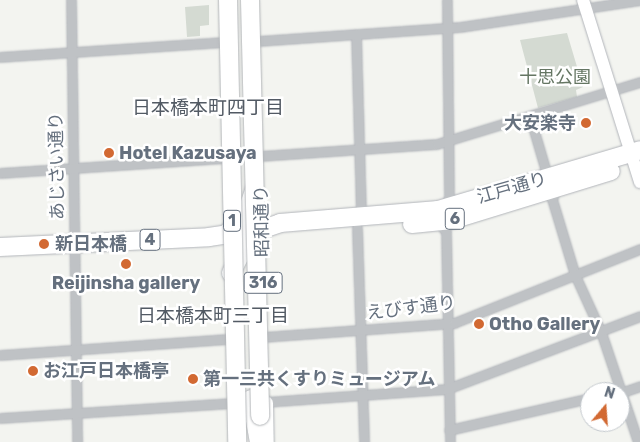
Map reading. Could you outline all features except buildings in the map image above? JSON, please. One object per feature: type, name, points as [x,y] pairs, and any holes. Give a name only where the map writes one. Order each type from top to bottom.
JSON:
[{"type":"highway","name":"昭和通り","points":[[223,0],[225,235]]},
{"type":"highway","points":[[223,0],[237,67],[244,197],[244,67],[251,2]]},
{"type":"highway","name":"1","points":[[228,0],[237,442]]},
{"type":"highway","points":[[244,67],[250,41],[251,2]]},
{"type":"highway","name":"1","points":[[251,2],[260,442]]},
{"type":"highway","name":"昭和通り","points":[[250,41],[260,161],[263,229]]},
{"type":"highway","name":"江戸通り","points":[[0,247],[225,235],[263,229],[280,233],[359,222],[438,216],[552,184],[637,157]]},
{"type":"highway","points":[[225,235],[245,217],[260,161]]},
{"type":"highway","points":[[227,286],[245,246],[263,229]]},
{"type":"highway","points":[[237,442],[236,404],[245,268],[251,404],[260,442]]},
{"type":"highway","points":[[236,404],[245,442]]},
{"type":"main road","name":"昭和通り","points":[[263,229],[263,337],[266,442]]},
{"type":"main road","name":"昭和通り","points":[[225,235],[227,339],[236,404],[230,442]]},
{"type":"street","name":"あじさい通り","points":[[71,0],[77,442]]},
{"type":"street","points":[[447,0],[450,28],[449,197],[438,216],[446,232],[450,442]]},
{"type":"street","points":[[250,41],[450,28],[584,4],[640,0]]},
{"type":"street","points":[[584,4],[611,92],[637,157],[640,182]]},
{"type":"street","points":[[356,34],[361,150],[359,222],[360,331],[364,442]]},
{"type":"street","points":[[0,58],[223,42]]},
{"type":"street","points":[[260,161],[448,141],[640,82]]},
{"type":"street","points":[[530,117],[552,184],[552,198],[576,275],[601,332],[617,382]]},
{"type":"street","points":[[0,173],[224,158]]},
{"type":"street","name":"えびす通り","points":[[263,337],[449,323],[640,249]]},
{"type":"street","points":[[265,402],[448,389],[640,316]]},
{"type":"street","points":[[0,355],[227,339]]},
{"type":"street","points":[[449,430],[580,400]]},
{"type":"street","points":[[0,418],[236,404]]},
{"type":"street","points":[[630,420],[638,442]]},
{"type":"green space","points":[[209,5],[209,25],[200,26],[200,36],[187,37],[185,7]]},
{"type":"green space","name":"十思公園","points":[[567,33],[583,87],[576,90],[577,97],[538,108],[520,40]]},
{"type":"place","name":"大安楽寺","points":[[586,123]]},
{"type":"place","name":"Hotel Kazusaya","points":[[109,153]]},
{"type":"place","name":"新日本橋","points":[[44,244]]},
{"type":"place","name":"Reijinsha gallery","points":[[126,264]]},
{"type":"place","name":"Otho Gallery","points":[[479,324]]},
{"type":"place","name":"お江戸日本橋亭","points":[[33,371]]},
{"type":"place","name":"第一三共くすりミュージアム","points":[[193,379]]},
{"type":"district","name":"日本橋本町四丁目","points":[[208,108]]},
{"type":"district","name":"日本橋本町三丁目","points":[[213,316]]}]
